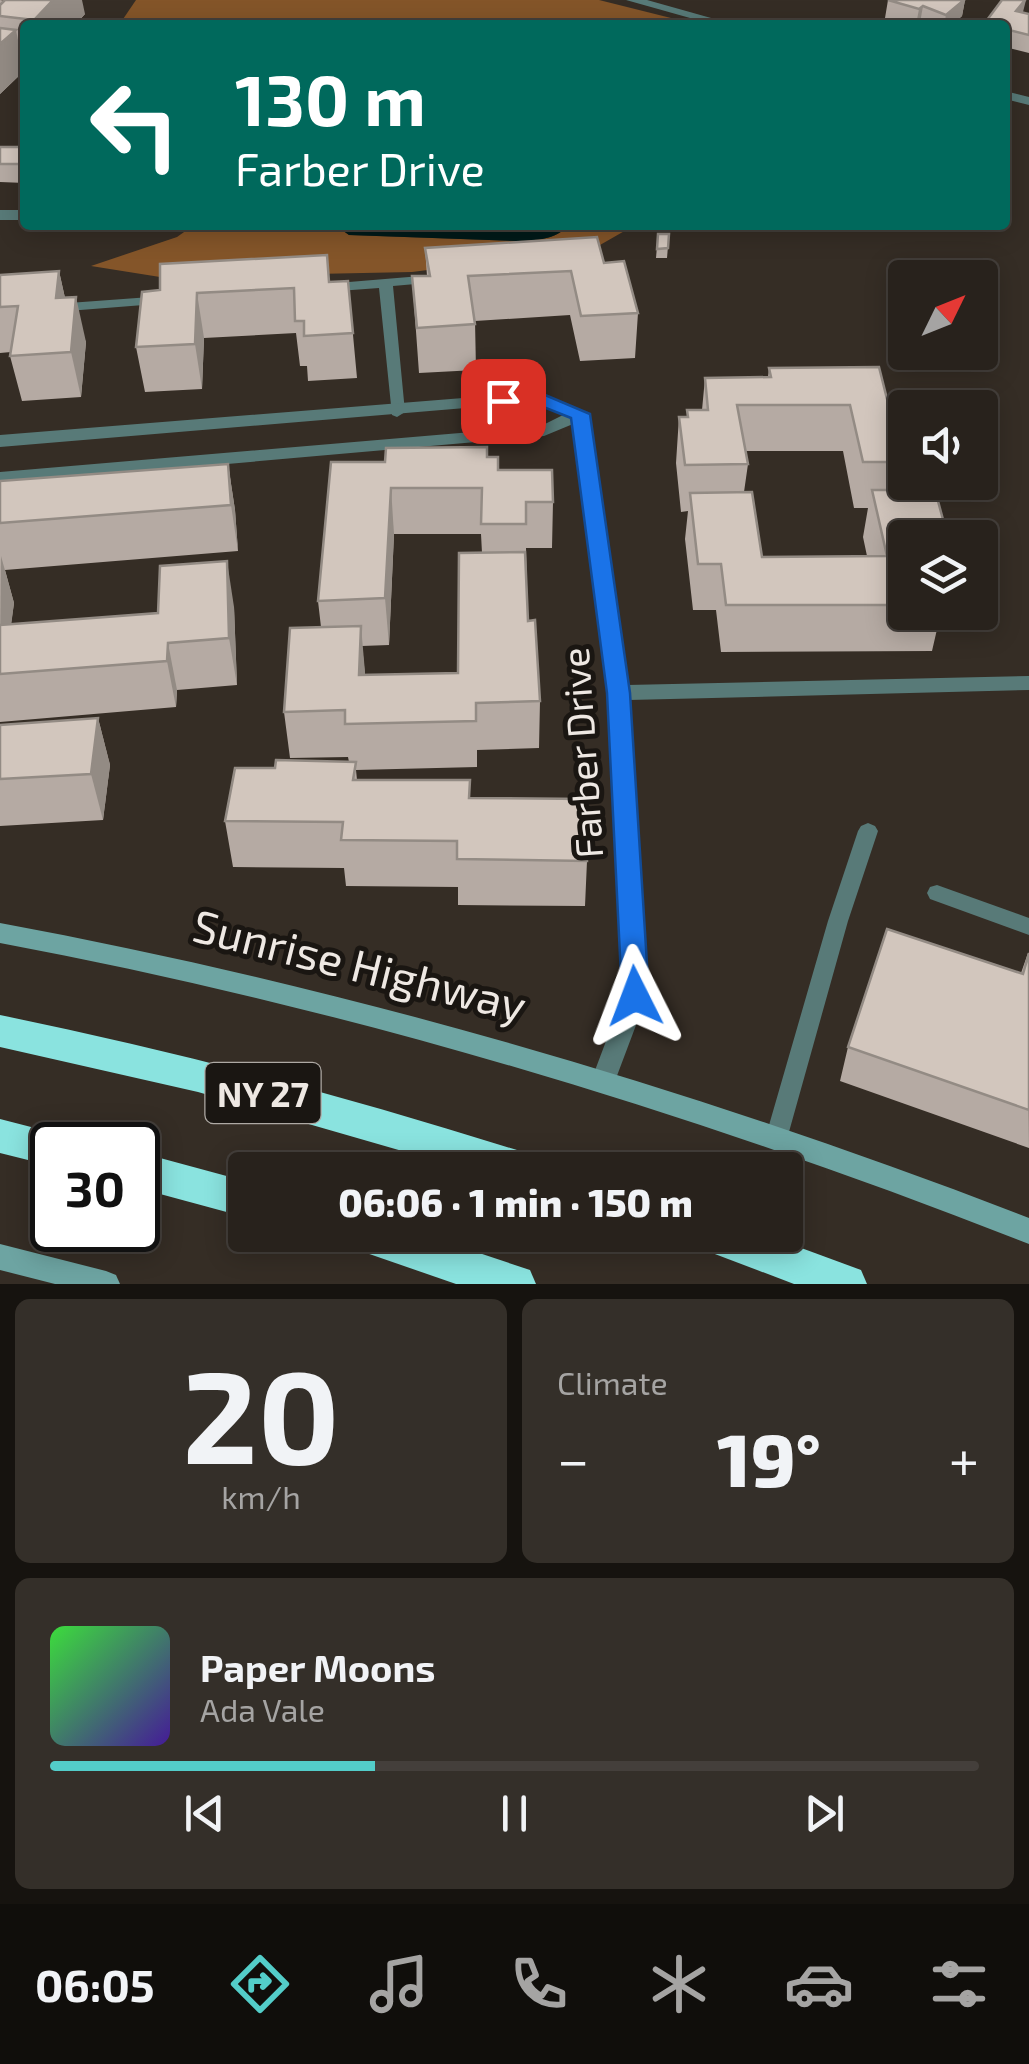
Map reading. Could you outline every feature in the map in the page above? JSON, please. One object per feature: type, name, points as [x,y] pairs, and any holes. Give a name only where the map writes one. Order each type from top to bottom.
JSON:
[{"type":"highway","name":"NY 27","points":[[0,1031],[169,1068],[461,1152]]},
{"type":"highway","points":[[0,1136],[30,1143]]},
{"type":"highway","points":[[160,1176],[228,1194]]},
{"type":"highway","points":[[418,1252],[516,1284]]},
{"type":"highway","points":[[759,1252],[847,1284]]},
{"type":"main road","name":"Sunrise Highway","points":[[0,933],[193,972],[603,1081],[1029,1231]]},
{"type":"main road","points":[[0,1257],[106,1284]]},
{"type":"street","points":[[632,0],[710,20]]},
{"type":"street","points":[[0,441],[538,398],[580,414]]},
{"type":"street","points":[[0,478],[544,431],[580,414]]},
{"type":"street","name":"Farber Drive","points":[[580,414],[618,693],[635,996],[603,1081]]},
{"type":"street","points":[[618,693],[1029,683]]},
{"type":"lane","points":[[309,289],[441,279]]},
{"type":"lane","points":[[386,283],[397,412]]},
{"type":"lane","points":[[38,310],[174,299]]},
{"type":"lane","points":[[776,1139],[868,831]]},
{"type":"lane","points":[[937,894],[1029,927]]},
{"type":"shaded area","points":[[136,0],[599,0],[679,20],[122,20]]},
{"type":"shaded area","points":[[187,230],[342,230],[349,235],[518,241],[552,236],[564,230],[626,230],[593,249],[412,272],[160,277],[91,266],[177,237]]},
{"type":"water","points":[[342,230],[564,230],[552,236],[518,241],[349,235]]},
{"type":"building","points":[[5,0],[53,0],[34,20],[0,16],[0,5]]},
{"type":"building","points":[[888,0],[964,0],[946,15]]},
{"type":"building","points":[[1002,0],[1025,0],[1016,11],[1029,14],[1029,35],[1010,30],[1010,20],[987,20]]},
{"type":"building","points":[[0,28],[16,30],[0,44]]},
{"type":"building","points":[[0,147],[20,147],[20,164],[0,164]]},
{"type":"building","points":[[658,234],[669,234],[668,248],[657,249]]},
{"type":"building","points":[[597,237],[604,263],[624,261],[638,313],[581,316],[571,271],[468,276],[475,324],[417,328],[412,276],[430,276],[425,248]]},
{"type":"building","points":[[327,255],[329,282],[348,281],[353,333],[304,336],[304,321],[295,321],[294,288],[197,293],[195,344],[136,347],[142,292],[160,290],[160,264]]},
{"type":"building","points":[[59,271],[56,298],[76,297],[71,352],[10,356],[18,306],[0,307],[0,275]]},
{"type":"building","points":[[879,367],[888,399],[888,462],[863,462],[850,405],[737,405],[748,464],[685,465],[679,417],[688,417],[687,410],[708,410],[705,378],[771,377],[769,368]]},
{"type":"building","points":[[487,447],[487,457],[498,457],[498,470],[552,470],[553,502],[526,502],[526,524],[481,524],[482,488],[391,488],[385,598],[318,601],[331,462],[385,462],[386,448]]},
{"type":"building","points":[[228,464],[231,505],[0,523],[0,481]]},
{"type":"building","points":[[872,490],[888,490],[888,500],[938,500],[943,520],[888,520],[888,605],[726,605],[721,564],[698,564],[690,493],[752,492],[762,557],[887,556]]},
{"type":"building","points":[[525,552],[528,621],[535,620],[540,701],[476,703],[476,721],[345,724],[345,710],[284,712],[290,628],[361,626],[359,675],[458,673],[459,553]]},
{"type":"building","points":[[227,561],[229,638],[168,643],[167,661],[0,674],[0,625],[158,613],[160,566]]},
{"type":"building","points":[[98,718],[91,774],[0,779],[0,725]]},
{"type":"building","points":[[276,760],[356,762],[353,780],[470,780],[469,798],[586,799],[587,861],[457,859],[457,841],[341,840],[343,822],[225,821],[235,768],[275,768]]},
{"type":"building","points":[[887,929],[1023,974],[1029,953],[1029,1110],[848,1047]]},
{"type":"route","points":[[503,401],[538,398],[580,414],[618,693],[635,996]]}]
